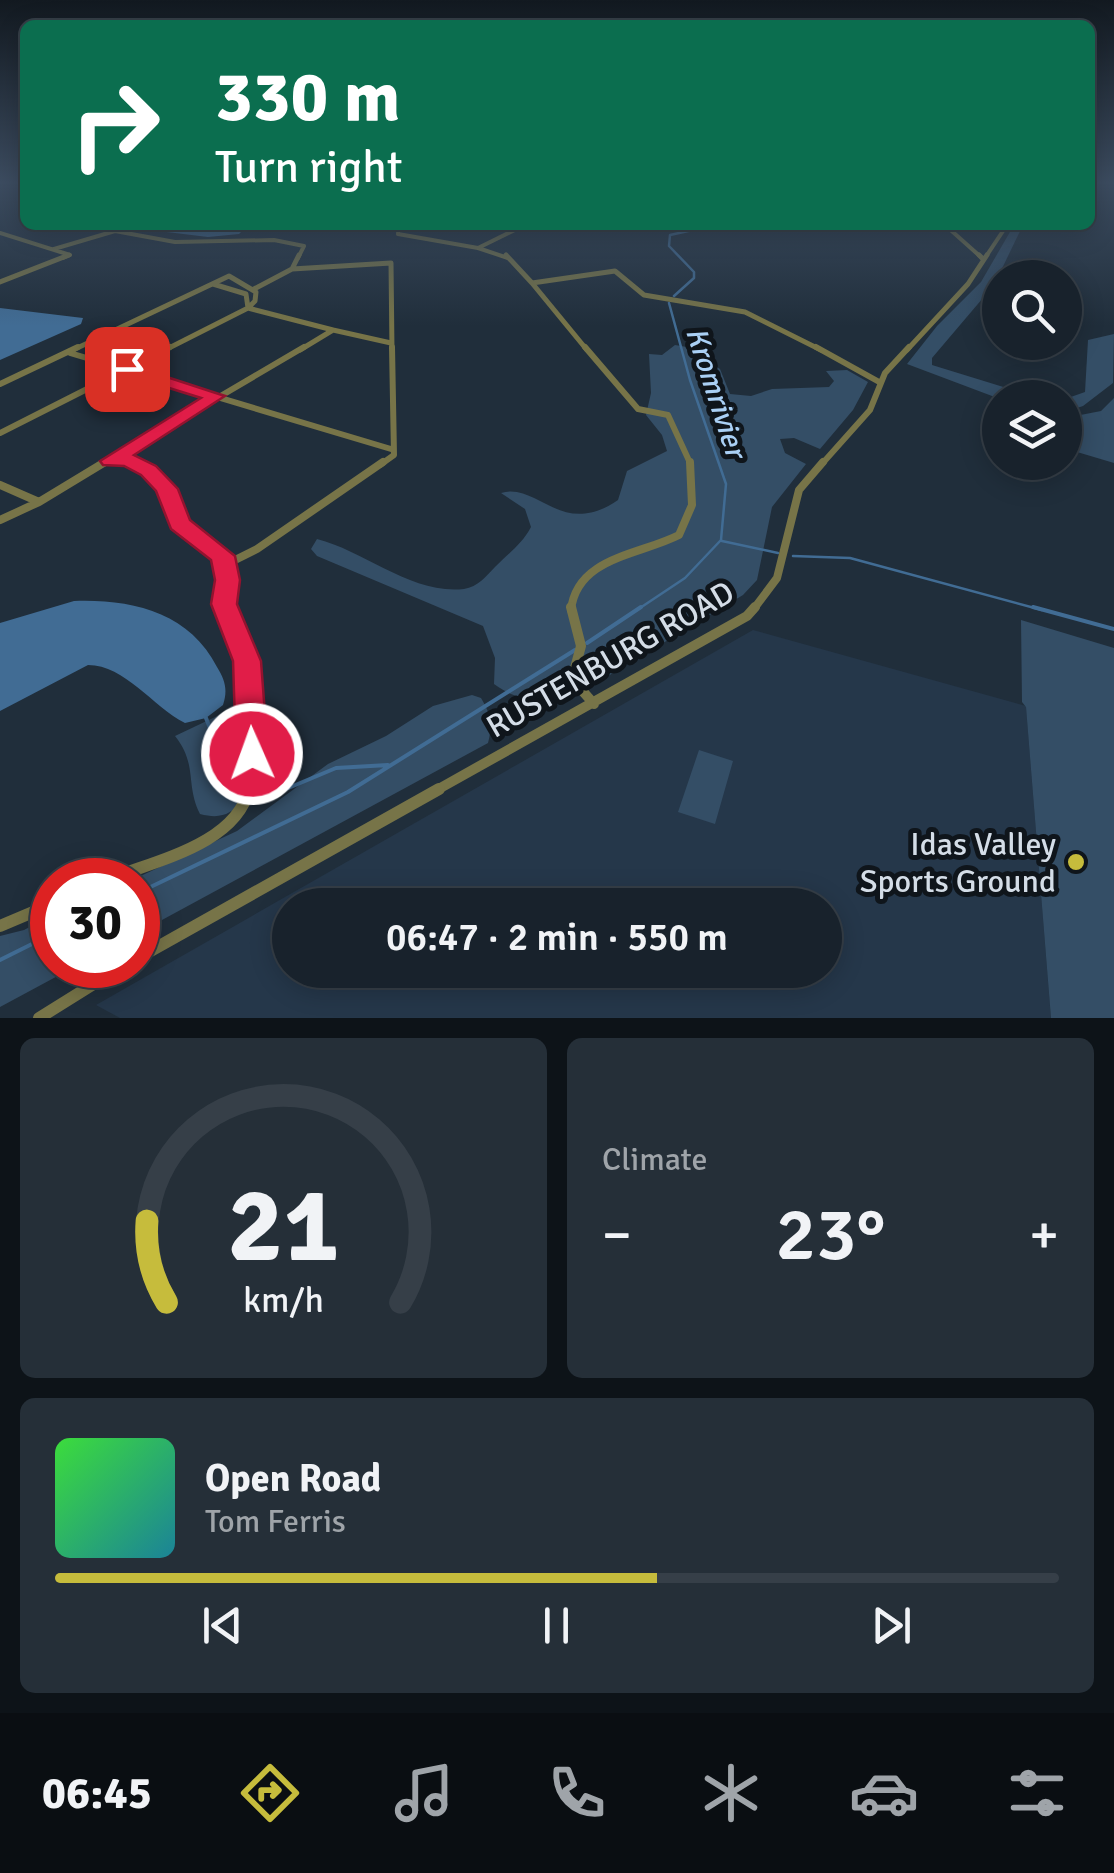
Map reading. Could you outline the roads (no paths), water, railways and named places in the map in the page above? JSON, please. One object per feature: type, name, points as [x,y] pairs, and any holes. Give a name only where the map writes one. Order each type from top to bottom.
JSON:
[{"type":"street","points":[[54,249],[70,241],[115,231],[175,242],[274,240],[304,246],[292,269]]},
{"type":"street","points":[[398,231],[398,234],[505,254],[630,403],[638,409],[668,415],[686,442],[694,468],[694,504],[679,535],[602,565],[588,574],[574,594],[571,615],[582,643],[572,678],[594,704]]},
{"type":"street","points":[[478,248],[514,231]]},
{"type":"street","points":[[952,231],[982,258]]},
{"type":"street","name":"RUSTENBURG ROAD","points":[[160,946],[747,616],[767,596],[778,576],[792,505],[799,490],[870,410],[881,382],[911,343],[968,284],[1003,231]]},
{"type":"street","points":[[0,233],[70,256],[0,282]]},
{"type":"street","points":[[225,565],[257,549],[394,455],[391,263],[292,269],[254,289]]},
{"type":"street","points":[[532,283],[615,271],[644,295],[745,312],[771,322],[881,382]]},
{"type":"street","points":[[0,384],[234,276],[254,289]]},
{"type":"street","points":[[213,284],[246,294],[248,308]]},
{"type":"street","points":[[0,433],[248,308],[255,302],[254,289]]},
{"type":"street","points":[[248,308],[391,344]]},
{"type":"street","points":[[0,520],[40,502],[333,330]]},
{"type":"street","points":[[69,352],[391,449]]},
{"type":"street","points":[[110,461],[127,460],[149,471],[166,489],[180,524],[217,550],[225,565],[224,604],[247,661],[252,777],[248,796],[230,822],[160,858]]},
{"type":"street","points":[[0,485],[40,502]]},
{"type":"street","points":[[0,926],[30,913]]},
{"type":"street","points":[[47,1016],[89,988]]},
{"type":"waterway","name":"Kromrivier","points":[[674,296],[694,278],[694,272],[669,246],[670,235],[691,231]]},
{"type":"waterway","name":"Kromrivier","points":[[637,610],[685,578],[721,540],[726,484],[690,380],[669,303]]},
{"type":"waterway","points":[[722,541],[778,553]]},
{"type":"waterway","points":[[793,556],[850,558],[1042,610]]},
{"type":"waterway","name":"Kromrivier","points":[[587,643],[641,607]]},
{"type":"waterway","points":[[1033,607],[1114,629]]},
{"type":"waterway","name":"Kromrivier","points":[[160,882],[348,792],[575,650]]},
{"type":"waterway","points":[[206,718],[225,767],[241,789]]},
{"type":"waterway","points":[[256,793],[274,794],[336,768],[388,765]]},
{"type":"waterway","name":"Kromrivier","points":[[0,960],[30,945]]},
{"type":"place","name":"Idas Valley Sports Ground","points":[[1076,862]]}]
